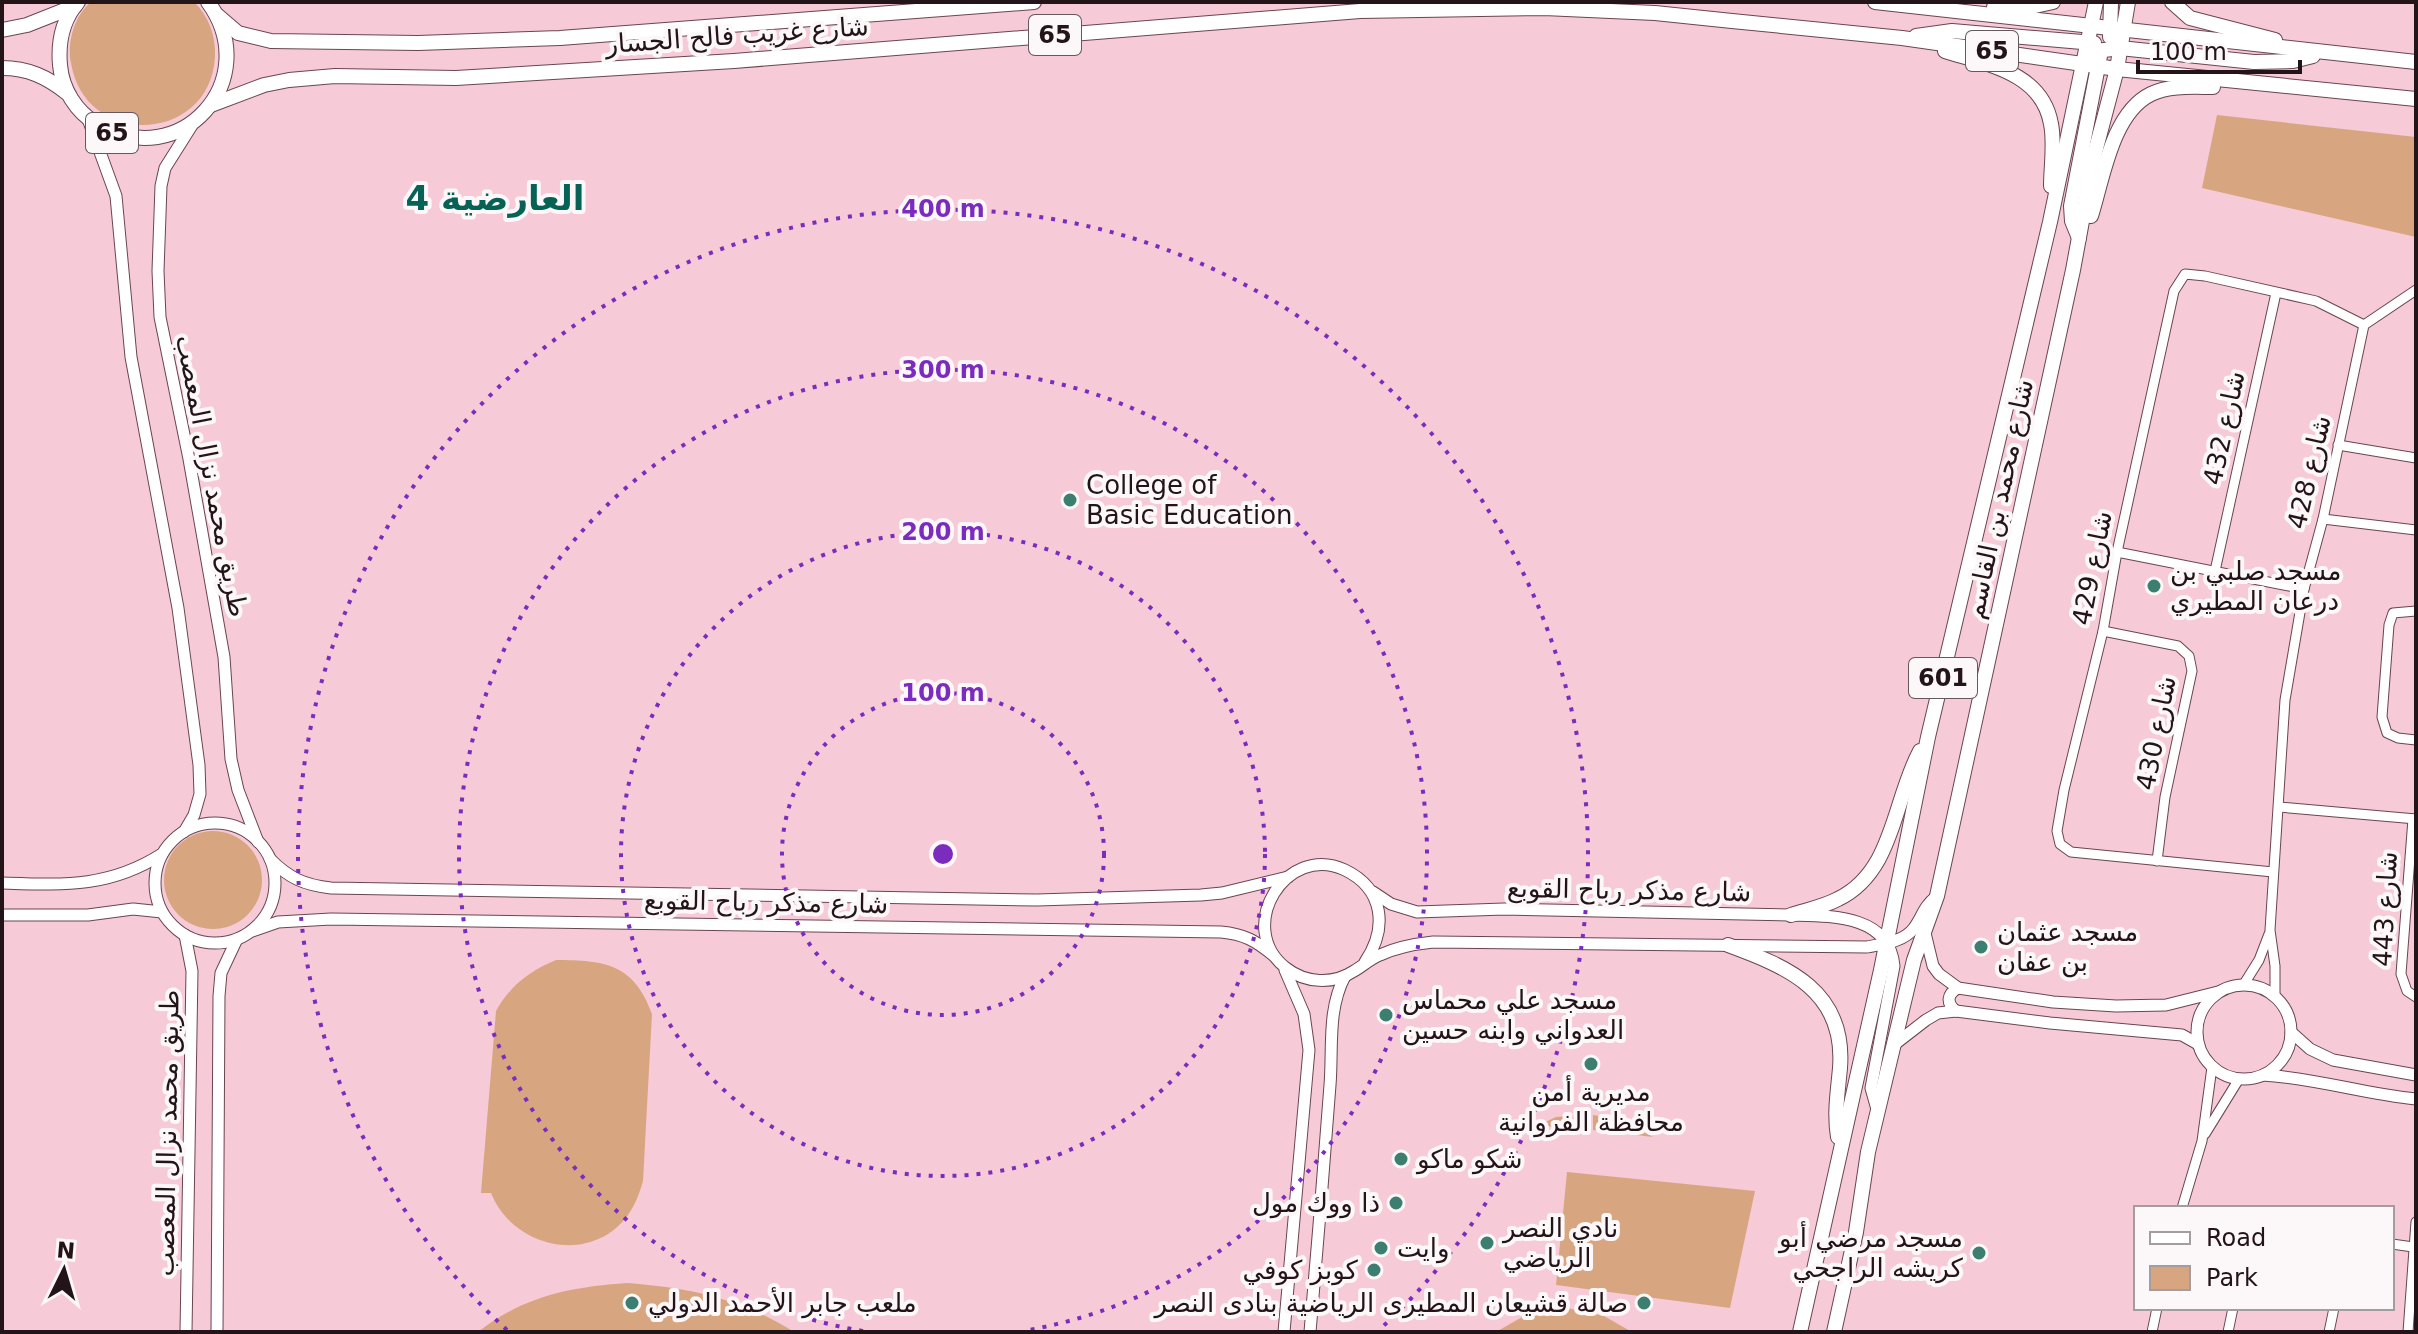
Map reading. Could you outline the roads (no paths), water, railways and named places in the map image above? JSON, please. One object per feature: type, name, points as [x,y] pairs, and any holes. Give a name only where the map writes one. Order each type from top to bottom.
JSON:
[{"type":"main road","name":"65","points":[[76,4],[64,27],[59,50],[61,73],[69,95],[88,119],[112,133],[140,139],[169,135],[194,122],[211,105],[223,84],[227,61],[226,37],[208,2]]},
{"type":"main road","name":"شارع غريب فالح الجسار","points":[[217,15],[238,33],[271,41],[418,43],[560,38],[1034,2]]},
{"type":"main road","name":"65","points":[[1875,2],[2091,25]]},
{"type":"main road","points":[[1911,6],[2030,7],[2053,2]]},
{"type":"main road","points":[[2096,2],[2091,25],[2107,44],[2117,69],[2416,99]]},
{"type":"main road","points":[[2079,238],[2072,221],[2071,206],[2107,44],[2111,2]]},
{"type":"main road","name":"شارع محمد بن القاسم","points":[[1834,1332],[1856,1232],[1868,1152],[1916,950],[1937,896],[2073,270],[2094,156],[2117,69],[2107,44],[2128,2]]},
{"type":"main road","points":[[2172,2],[2190,18],[2325,53],[2416,62]]},
{"type":"main road","points":[[2,30],[27,25],[76,4]]},
{"type":"main road","name":"شارع غريب فالح الجسار","points":[[211,105],[264,85],[335,76],[456,78],[734,61],[1224,20],[1375,11],[1544,8],[1655,13],[1902,38],[2082,63],[2107,44]]},
{"type":"main road","points":[[1902,38],[1952,31],[2107,44],[2254,62],[2293,61],[2325,53]]},
{"type":"main road","points":[[1902,38],[2009,70],[2026,81],[2043,103],[2051,123],[2050,222]]},
{"type":"main road","name":"شارع محمد بن القاسم","points":[[1800,1332],[1881,970],[1928,737],[2050,222],[2082,63]]},
{"type":"main road","points":[[2,68],[38,74],[69,95]]},
{"type":"main road","points":[[2073,270],[2120,124],[2135,107],[2150,94],[2175,88],[2273,85]]},
{"type":"main road","points":[[1791,915],[1838,900],[1873,870],[1887,843],[1904,786],[1928,737]]},
{"type":"main road","points":[[1728,945],[1789,969],[1805,981],[1829,1011],[1840,1048],[1836,1117],[1840,1148]]},
{"type":"street","points":[[2,883],[66,885],[94,882],[142,867],[163,854],[184,832],[194,815],[200,794],[199,765],[178,608],[131,357],[116,196],[88,119]]},
{"type":"street","name":"طريق محمد نزال المعصب","points":[[194,122],[165,168],[161,186],[160,317],[224,657],[231,759],[238,790],[258,842]]},
{"type":"street","name":"شارع 429","points":[[2273,872],[2071,852],[2060,844],[2057,831],[2103,631],[2117,552],[2174,291],[2185,274],[2205,276],[2316,301],[2364,325]]},
{"type":"street","points":[[2364,325],[2416,290]]},
{"type":"street","name":"شارع 432","points":[[2215,571],[2276,293]]},
{"type":"street","name":"شارع 428","points":[[2275,996],[2270,930],[2285,700],[2304,589],[2323,519],[2364,325]]},
{"type":"street","points":[[2338,445],[2416,458]]},
{"type":"street","points":[[2323,519],[2416,530]]},
{"type":"street","points":[[2117,552],[2304,589]]},
{"type":"street","points":[[2416,611],[2393,613],[2389,625],[2382,717],[2387,733],[2416,740]]},
{"type":"street","name":"شارع 430","points":[[2103,631],[2178,646],[2189,656],[2192,671],[2165,797],[2157,861]]},
{"type":"street","points":[[2279,807],[2415,819]]},
{"type":"street","name":"شارع 443","points":[[2415,819],[2411,902],[2401,974],[2407,991],[2416,997]]},
{"type":"street","points":[[163,854],[156,873],[156,893],[162,912],[172,925],[202,942],[220,943],[252,931],[271,906],[275,890],[275,874],[270,859],[258,842],[242,830],[223,824],[203,824],[184,832]]},
{"type":"street","name":"شارع مذكر رباح القوبع","points":[[270,859],[288,876],[308,885],[331,888],[707,895],[1105,899],[1222,893],[1288,877]]},
{"type":"street","points":[[1283,966],[1312,980],[1329,980],[1345,976],[1365,962],[1379,934],[1380,918],[1377,903],[1356,876],[1331,866],[1304,868],[1277,887],[1265,913],[1267,942],[1299,997],[1309,1050],[1284,1332]]},
{"type":"street","name":"شارع مذكر رباح القوبع","points":[[1369,889],[1391,904],[1417,912],[1504,909],[1838,917],[1874,929],[1885,943]]},
{"type":"street","name":"شارع مذكر رباح القوبع","points":[[1365,962],[1391,950],[1433,942],[1845,948],[1885,943],[1909,933],[1925,907],[1937,896]]},
{"type":"street","points":[[2,915],[88,915],[133,909],[162,912]]},
{"type":"street","name":"شارع مذكر رباح القوبع","points":[[252,931],[278,922],[347,919],[1221,932],[1240,933],[1254,939],[1273,955]]},
{"type":"street","name":"شارع 428","points":[[2244,984],[2259,960],[2270,930]]},
{"type":"street","points":[[1925,933],[1933,966],[1958,988],[2053,1002],[2116,1006],[2166,1005],[2244,984],[2255,986],[2275,996],[2284,1006],[2291,1032],[2283,1058],[2262,1075]]},
{"type":"street","name":"طريق محمد نزال المعصب","points":[[185,935],[192,971],[186,1332]]},
{"type":"street","name":"طريق محمد نزال المعصب","points":[[217,1332],[219,996],[221,973],[237,939]]},
{"type":"street","points":[[1879,1114],[1871,1088],[1894,966],[1892,954],[1885,943]]},
{"type":"street","points":[[1310,1332],[1332,1061],[1332,1015],[1336,995],[1345,976]]},
{"type":"street","points":[[1956,1011],[1948,999],[1951,991],[1958,988]]},
{"type":"street","points":[[2218,992],[2200,1013],[2196,1029],[2203,1057],[2225,1075],[2239,1079],[2262,1075],[2301,1079],[2378,1095],[2416,1099]]},
{"type":"street","points":[[1895,1044],[1938,1013],[1956,1011],[2182,1035],[2198,1044]]},
{"type":"street","points":[[2291,1032],[2310,1049],[2333,1060],[2416,1075]]},
{"type":"street","points":[[2183,1206],[2202,1141],[2212,1067]]},
{"type":"street","points":[[2202,1141],[2239,1079]]},
{"type":"street","points":[[2411,1327],[2416,1222]]},
{"type":"street","points":[[2394,1244],[2413,1247]]},
{"type":"street","points":[[2152,1332],[2157,1310]]},
{"type":"street","points":[[2228,1332],[2233,1310]]},
{"type":"street","points":[[2329,1332],[2334,1310]]},
{"type":"place","name":"College of Basic Education","points":[[1070,500]]},
{"type":"place","name":"مسجد صلبي بن درعان المطيري","points":[[2154,586]]},
{"type":"place","name":"مسجد عثمان بن عفان","points":[[1981,947]]},
{"type":"place","name":"مسجد علي محماس العدواني وابنه حسين","points":[[1386,1015]]},
{"type":"place","name":"مديرية أمن محافظة الفروانية","points":[[1591,1064]]},
{"type":"place","name":"شكو ماكو","points":[[1401,1159]]},
{"type":"place","name":"ذا ووك مول","points":[[1396,1203]]},
{"type":"place","name":"نادي النصر الرياضي","points":[[1487,1243]]},
{"type":"place","name":"وايت","points":[[1381,1248]]},
{"type":"place","name":"مسجد مرضي أبو كريشه الراجحي","points":[[1979,1253]]},
{"type":"place","name":"كوبز كوفي","points":[[1374,1270]]},
{"type":"place","name":"ملعب جابر الأحمد الدولي","points":[[632,1303]]},
{"type":"place","name":"صالة قشيعان المطيرى الرياضية بنادى النصر","points":[[1644,1303]]},
{"type":"district","name":"العارضية 4","points":[[495,198]]}]
